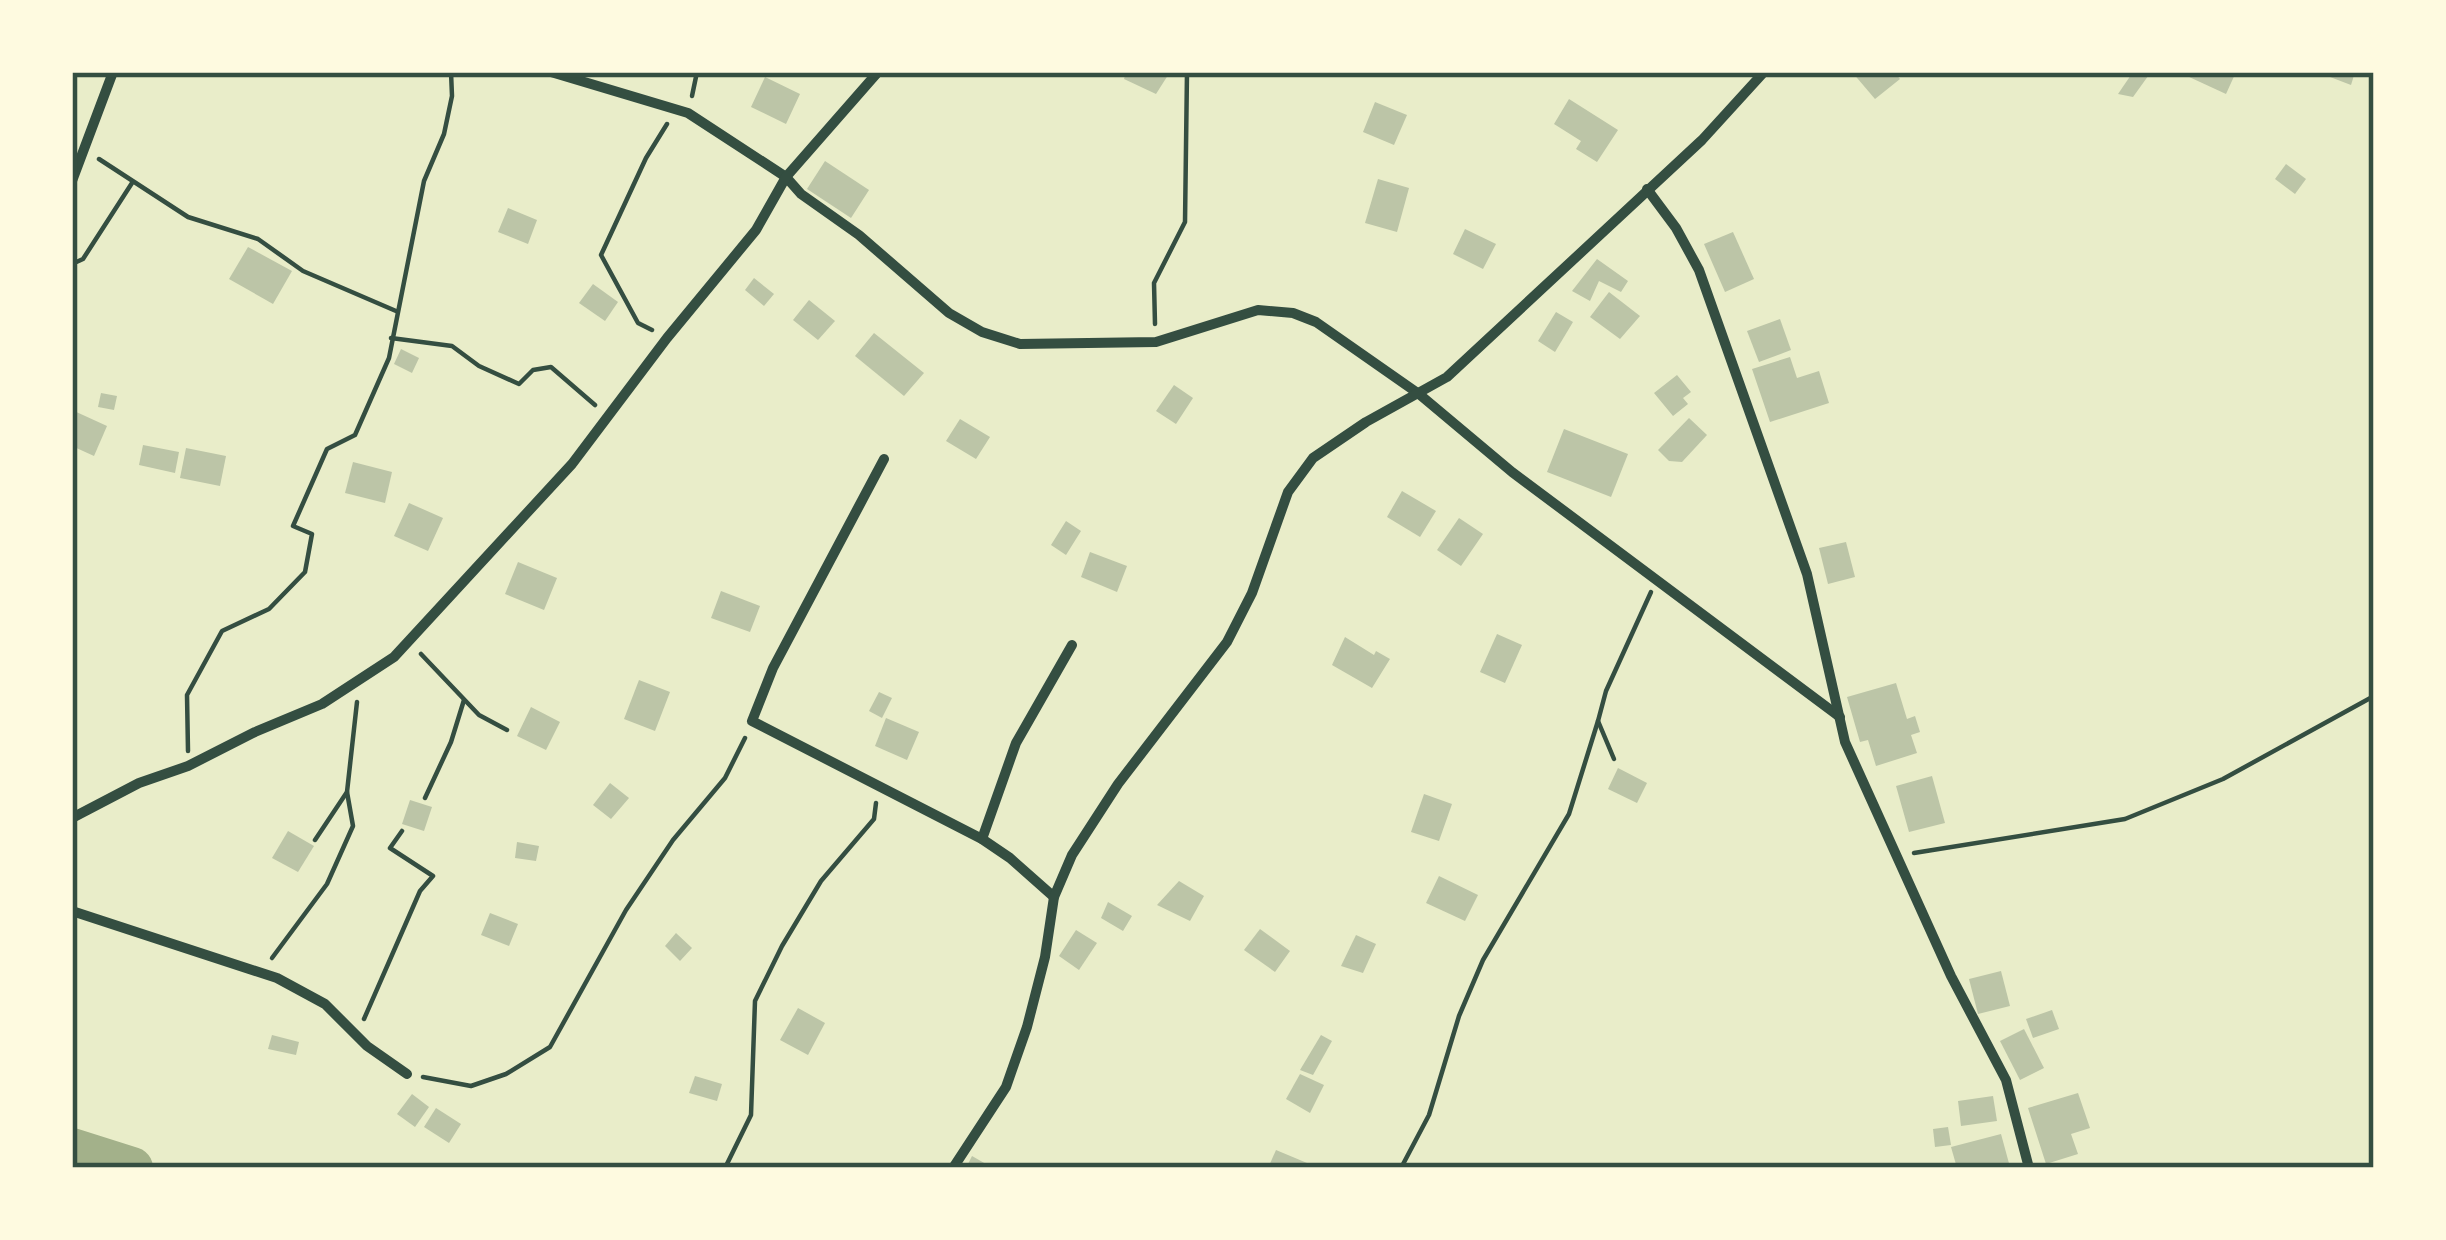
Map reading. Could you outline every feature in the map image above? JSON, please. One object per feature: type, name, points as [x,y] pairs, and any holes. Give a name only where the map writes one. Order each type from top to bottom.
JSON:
[{"type":"street","points":[[72,181],[113,72]]},
{"type":"street","points":[[551,72],[688,113],[785,177],[949,313],[982,332],[1020,344],[1156,341],[1258,310],[1293,314],[1335,333],[1840,717]]},
{"type":"street","points":[[72,818],[139,783],[188,766],[255,731],[322,704],[370,675],[410,641],[572,464],[756,230],[785,177],[878,72]]},
{"type":"street","points":[[952,1168],[1006,1087],[1028,1028],[1046,957],[1054,897],[1072,854],[1118,784],[1227,642],[1252,592],[1288,492],[1313,458],[1447,377],[1702,140],[1764,72]]},
{"type":"street","points":[[1647,189],[1699,270],[1807,574],[1845,742],[1952,976],[2006,1080],[2029,1168]]},
{"type":"street","points":[[884,459],[773,668],[753,722],[982,839],[1054,897]]},
{"type":"street","points":[[982,839],[1016,743],[1072,645]]},
{"type":"street","points":[[72,911],[262,973],[325,1004],[407,1074]]},
{"type":"path","points":[[188,766],[187,695],[221,631],[269,609],[305,572],[312,534],[293,526],[327,449],[355,435],[389,358],[424,181],[444,134],[452,96],[451,72]]},
{"type":"path","points":[[667,338],[638,323],[601,255],[668,123],[688,113],[697,72]]},
{"type":"path","points":[[1156,341],[1154,283],[1184,222],[1187,72]]},
{"type":"path","points":[[85,149],[188,217],[258,239],[303,271],[397,311]]},
{"type":"path","points":[[72,264],[83,259],[134,181]]},
{"type":"path","points":[[391,338],[452,346],[479,366],[519,383],[533,370],[551,368],[607,416]]},
{"type":"path","points":[[1401,1168],[1429,1115],[1459,1016],[1483,961],[1569,814],[1606,691],[1657,579]]},
{"type":"path","points":[[410,641],[479,715],[507,730]]},
{"type":"path","points":[[262,973],[327,884],[353,826],[347,791],[358,697],[370,675]]},
{"type":"path","points":[[1899,856],[2125,819],[2223,779],[2374,696]]},
{"type":"path","points":[[425,797],[451,742],[464,700]]},
{"type":"path","points":[[1598,721],[1613,759]]},
{"type":"path","points":[[407,1074],[471,1086],[506,1074],[550,1047],[626,910],[673,840],[725,778],[753,722]]},
{"type":"path","points":[[725,1168],[751,1115],[754,1001],[821,881],[874,819],[879,784]]},
{"type":"path","points":[[315,840],[347,791]]},
{"type":"path","points":[[356,1035],[420,891],[433,876],[389,848],[402,831]]},
{"type":"building","points":[[1126,72],[1170,72],[1156,94],[1124,79]]},
{"type":"building","points":[[1852,72],[1894,72],[1900,79],[1875,99]]},
{"type":"building","points":[[2133,72],[2151,72],[2133,97],[2118,94]]},
{"type":"building","points":[[2188,72],[2236,72],[2226,94],[2187,76]]},
{"type":"building","points":[[2317,72],[2355,72],[2351,85]]},
{"type":"building","points":[[765,77],[800,94],[786,124],[751,107]]},
{"type":"building","points":[[1569,99],[1618,130],[1597,162],[1576,149],[1581,141],[1554,124]]},
{"type":"building","points":[[1375,102],[1407,115],[1394,145],[1363,132]]},
{"type":"building","points":[[825,161],[869,190],[851,218],[807,189]]},
{"type":"building","points":[[2286,164],[2306,179],[2295,194],[2275,179]]},
{"type":"building","points":[[1378,179],[1409,188],[1397,232],[1365,223]]},
{"type":"building","points":[[508,208],[537,220],[528,244],[498,232]]},
{"type":"building","points":[[1465,229],[1496,244],[1483,269],[1453,254]]},
{"type":"building","points":[[1733,232],[1754,279],[1725,292],[1704,244]]},
{"type":"building","points":[[248,247],[292,271],[273,304],[229,279]]},
{"type":"building","points":[[1597,259],[1628,281],[1621,292],[1599,281],[1590,301],[1572,291]]},
{"type":"building","points":[[754,278],[774,294],[764,306],[745,290]]},
{"type":"building","points":[[593,284],[618,302],[605,321],[579,303]]},
{"type":"building","points":[[1609,292],[1640,316],[1620,339],[1590,317]]},
{"type":"building","points":[[809,300],[835,321],[818,340],[793,320]]},
{"type":"building","points":[[1556,312],[1573,322],[1555,352],[1538,341]]},
{"type":"building","points":[[1780,319],[1791,350],[1759,362],[1747,331]]},
{"type":"building","points":[[874,333],[924,373],[904,396],[855,356]]},
{"type":"building","points":[[401,349],[419,358],[412,373],[394,364]]},
{"type":"building","points":[[1790,357],[1797,378],[1819,371],[1829,403],[1770,422],[1752,369]]},
{"type":"building","points":[[1677,375],[1691,392],[1683,398],[1688,404],[1673,416],[1654,393]]},
{"type":"building","points":[[1174,385],[1193,398],[1176,424],[1156,411]]},
{"type":"building","points":[[101,393],[117,396],[114,410],[98,407]]},
{"type":"building","points":[[72,410],[107,426],[94,456],[72,446]]},
{"type":"building","points":[[1689,418],[1707,435],[1682,462],[1669,461],[1658,450]]},
{"type":"building","points":[[960,419],[990,437],[976,459],[946,441]]},
{"type":"building","points":[[1564,429],[1628,454],[1611,497],[1547,472]]},
{"type":"building","points":[[143,445],[179,452],[175,473],[139,465]]},
{"type":"building","points":[[186,448],[226,456],[220,486],[180,478]]},
{"type":"building","points":[[353,462],[392,472],[385,503],[345,493]]},
{"type":"building","points":[[1402,491],[1436,511],[1420,537],[1387,517]]},
{"type":"building","points":[[409,503],[443,518],[428,551],[394,536]]},
{"type":"building","points":[[1459,518],[1483,534],[1461,566],[1437,550]]},
{"type":"building","points":[[1066,521],[1081,531],[1066,555],[1051,545]]},
{"type":"building","points":[[1846,542],[1855,577],[1828,584],[1819,548]]},
{"type":"building","points":[[1090,552],[1127,566],[1117,592],[1081,577]]},
{"type":"building","points":[[518,562],[557,578],[544,610],[505,594]]},
{"type":"building","points":[[721,591],[760,606],[750,632],[711,618]]},
{"type":"building","points":[[1497,634],[1522,645],[1505,683],[1480,672]]},
{"type":"building","points":[[1345,637],[1390,659],[1372,688],[1332,665]]},
{"type":"building","points":[[639,680],[670,692],[655,731],[624,719]]},
{"type":"building","points":[[1896,683],[1907,719],[1915,716],[1920,732],[1911,735],[1917,753],[1876,766],[1868,740],[1860,742],[1847,697]]},
{"type":"building","points":[[879,692],[892,698],[882,718],[869,711]]},
{"type":"building","points":[[531,707],[560,722],[546,750],[517,736]]},
{"type":"building","points":[[886,718],[919,732],[907,760],[875,746]]},
{"type":"building","points":[[1618,768],[1647,783],[1637,803],[1608,789]]},
{"type":"building","points":[[1932,776],[1945,823],[1909,832],[1896,786]]},
{"type":"building","points":[[610,783],[629,798],[611,819],[593,805]]},
{"type":"building","points":[[1424,794],[1452,804],[1439,841],[1411,832]]},
{"type":"building","points":[[410,800],[432,807],[424,831],[402,824]]},
{"type":"building","points":[[288,831],[314,846],[298,872],[272,858]]},
{"type":"building","points":[[517,842],[539,846],[536,861],[515,858]]},
{"type":"building","points":[[1439,876],[1478,895],[1465,921],[1426,903]]},
{"type":"building","points":[[1179,881],[1204,896],[1190,921],[1157,905]]},
{"type":"building","points":[[1108,902],[1132,916],[1123,931],[1101,918]]},
{"type":"building","points":[[490,913],[518,924],[509,946],[481,935]]},
{"type":"building","points":[[1260,929],[1290,951],[1275,972],[1244,950]]},
{"type":"building","points":[[1076,930],[1097,943],[1079,970],[1059,956]]},
{"type":"building","points":[[676,933],[692,948],[680,961],[665,946]]},
{"type":"building","points":[[1356,935],[1376,944],[1363,973],[1341,966]]},
{"type":"building","points":[[2001,971],[2010,1006],[1978,1014],[1969,979]]},
{"type":"building","points":[[798,1008],[825,1023],[808,1055],[780,1040]]},
{"type":"building","points":[[2052,1010],[2059,1029],[2033,1038],[2026,1019]]},
{"type":"building","points":[[2024,1029],[2044,1068],[2020,1080],[2000,1041]]},
{"type":"building","points":[[272,1035],[299,1042],[296,1055],[268,1049]]},
{"type":"building","points":[[1321,1035],[1332,1041],[1313,1075],[1300,1070]]},
{"type":"building","points":[[1300,1074],[1324,1085],[1310,1113],[1286,1099]]},
{"type":"building","points":[[695,1076],[722,1084],[717,1101],[689,1093]]},
{"type":"building","points":[[2078,1093],[2090,1128],[2071,1134],[2078,1154],[2046,1164],[2028,1108]]},
{"type":"building","points":[[412,1094],[429,1107],[415,1127],[397,1114]]},
{"type":"building","points":[[1993,1096],[1997,1121],[1961,1126],[1958,1101]]},
{"type":"building","points":[[436,1108],[461,1124],[449,1143],[424,1127]]},
{"type":"building","points":[[1948,1127],[1951,1145],[1935,1147],[1933,1129]]},
{"type":"building","points":[[2001,1134],[2010,1167],[1957,1168],[1951,1147]]},
{"type":"building","points":[[1276,1150],[1319,1168],[1268,1168]]},
{"type":"building","points":[[972,1156],[993,1168],[966,1168]]},
{"type":"waterway","points":[[72,1149],[132,1168]]}]
